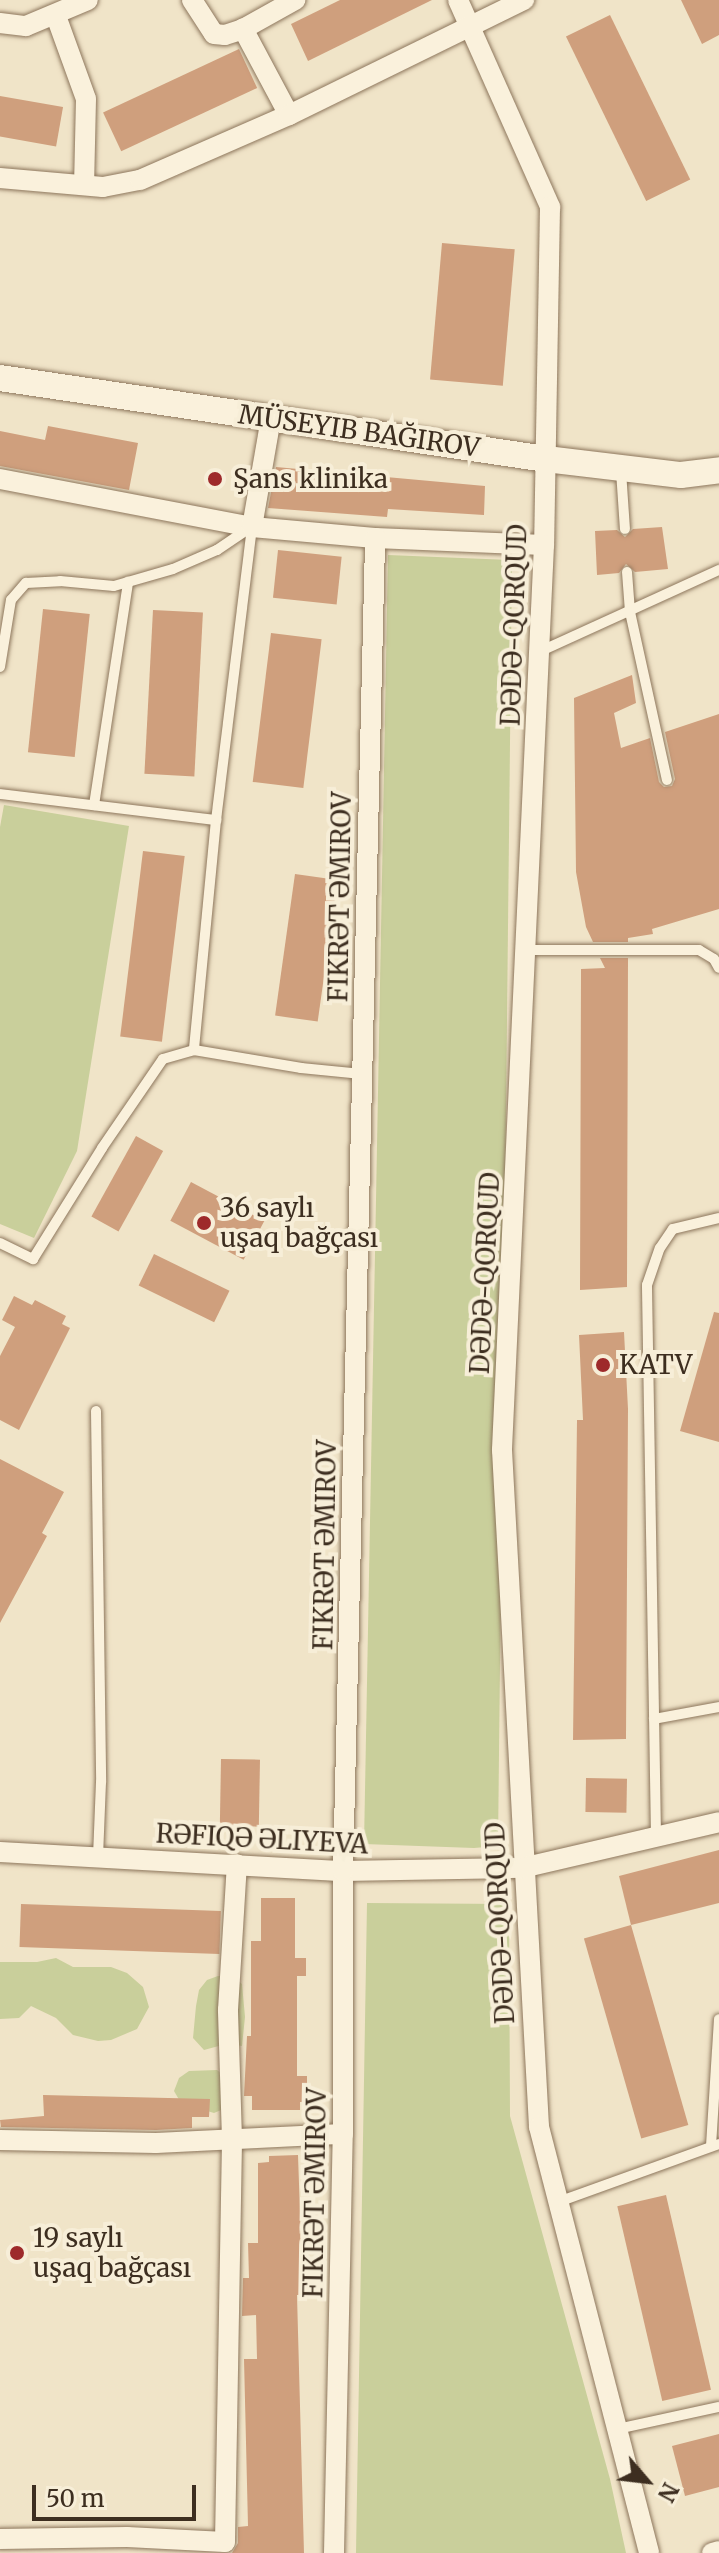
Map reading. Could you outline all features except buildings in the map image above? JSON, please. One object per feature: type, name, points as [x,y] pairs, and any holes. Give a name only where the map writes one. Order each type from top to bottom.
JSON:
[{"type":"street","points":[[0,23],[26,26],[88,0]]},
{"type":"street","points":[[192,0],[214,34],[225,35],[243,29],[295,0]]},
{"type":"street","name":"DƏDƏ-QORQUD","points":[[458,0],[550,207],[544,545],[502,1450],[522,1868],[539,2127],[649,2553]]},
{"type":"street","points":[[0,178],[103,187],[140,180],[289,115],[524,0]]},
{"type":"street","points":[[56,16],[86,99],[84,185]]},
{"type":"street","points":[[243,29],[289,115]]},
{"type":"street","points":[[0,378],[546,459],[621,465],[681,475],[719,470]]},
{"type":"street","points":[[252,527],[271,418]]},
{"type":"street","points":[[0,479],[252,527],[375,538],[544,545]]},
{"type":"street","name":"FIKRƏT ƏMIROV","points":[[334,2553],[343,2134],[343,1871],[375,538]]},
{"type":"street","name":"RƏFIQƏ ƏLIYEVA","points":[[0,1852],[343,1871],[522,1868],[719,1822]]},
{"type":"street","points":[[0,2539],[127,2537],[225,2547],[232,2139],[228,2010],[237,1864]]},
{"type":"street","points":[[0,2140],[156,2143],[343,2134]]},
{"type":"street","points":[[712,2553],[719,2551]]},
{"type":"lane","points":[[621,465],[625,529]]},
{"type":"lane","points":[[0,667],[11,600],[26,583],[60,581],[114,586],[202,557],[252,527]]},
{"type":"lane","points":[[194,1050],[216,820],[252,527]]},
{"type":"lane","points":[[539,652],[719,570]]},
{"type":"lane","points":[[627,572],[630,612],[667,780]]},
{"type":"lane","points":[[94,805],[128,582]]},
{"type":"lane","points":[[0,794],[216,820]]},
{"type":"lane","points":[[525,950],[719,949]]},
{"type":"lane","points":[[699,950],[714,959],[719,968]]},
{"type":"lane","points":[[0,1243],[33,1259],[102,1148],[163,1059],[194,1050],[301,1068],[362,1074]]},
{"type":"lane","points":[[656,1836],[647,1285],[660,1248],[673,1229],[719,1218]]},
{"type":"lane","points":[[96,1411],[101,1782],[98,1857]]},
{"type":"lane","points":[[654,1719],[719,1707]]},
{"type":"lane","points":[[558,2202],[715,2145],[719,2019]]},
{"type":"lane","points":[[617,2429],[719,2407]]},
{"type":"green space","points":[[388,555],[512,560],[498,1846],[474,1848],[364,1844]]},
{"type":"green space","points":[[4,805],[129,826],[77,1151],[34,1238],[0,1224],[0,827]]},
{"type":"green space","points":[[367,1903],[509,1904],[510,2116],[610,2479],[626,2553],[356,2553]]},
{"type":"green space","points":[[56,1958],[73,1967],[111,1967],[127,1973],[143,1987],[149,2007],[137,2029],[111,2040],[98,2041],[73,2035],[56,2018],[31,2006],[19,2018],[0,2019],[0,1962],[37,1962]]},
{"type":"green space","points":[[232,1976],[242,1984],[245,2017],[242,2046],[226,2044],[204,2050],[193,2038],[199,1990],[207,1980]]},
{"type":"green space","points":[[217,2070],[221,2073],[226,2108],[214,2113],[181,2103],[174,2091],[179,2078],[189,2071]]},
{"type":"place","name":"Şans klinika","points":[[215,479]]},
{"type":"place","name":"36 saylı uşaq bağçası","points":[[204,1223]]},
{"type":"place","name":"KATV","points":[[603,1365]]},
{"type":"place","name":"19 saylı uşaq bağçası","points":[[17,2253]]}]
